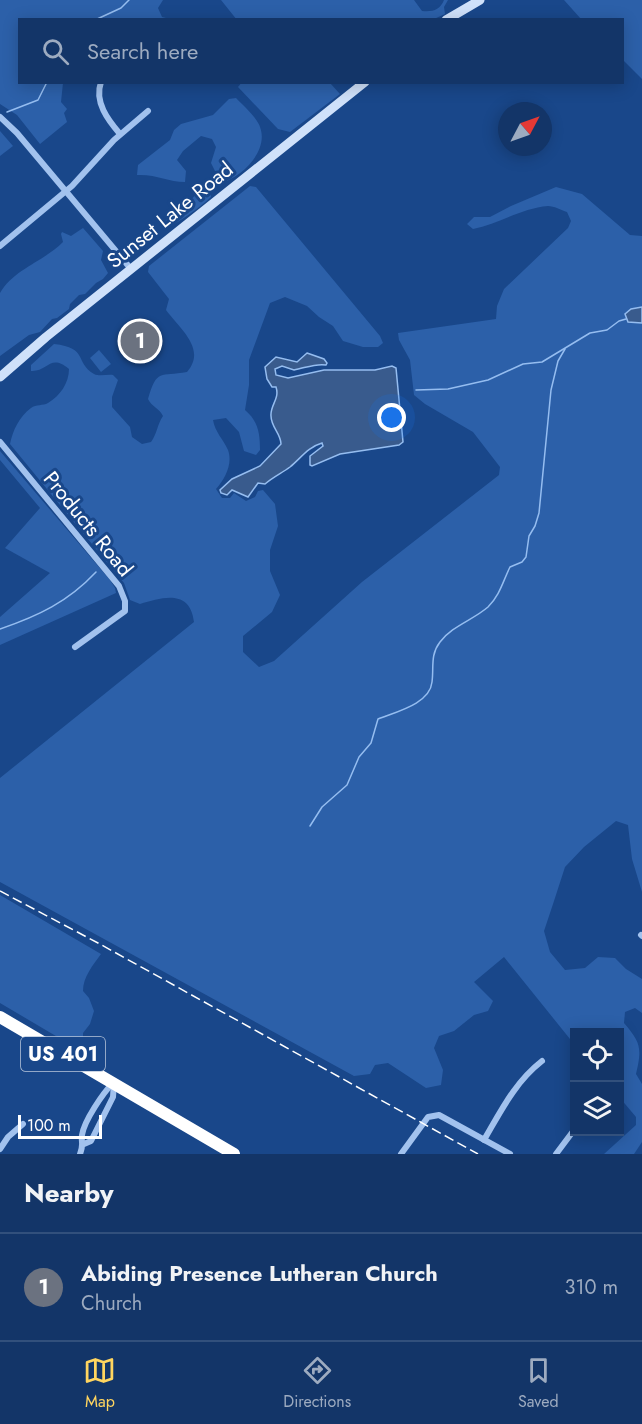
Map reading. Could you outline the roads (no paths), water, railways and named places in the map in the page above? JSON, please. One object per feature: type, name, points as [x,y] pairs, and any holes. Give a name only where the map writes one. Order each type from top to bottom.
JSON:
[{"type":"highway","name":"US 401","points":[[0,1017],[234,1154]]},
{"type":"main road","points":[[449,18],[480,0]]},
{"type":"main road","name":"Sunset Lake Road","points":[[0,377],[362,84]]},
{"type":"street","points":[[101,84],[99,93],[103,109],[120,134]]},
{"type":"street","points":[[0,246],[66,192],[84,175],[108,145],[147,111]]},
{"type":"street","points":[[0,117],[17,133],[131,269]]},
{"type":"street","name":"Products Road","points":[[0,442],[119,586],[125,601],[125,611],[75,647]]},
{"type":"street","points":[[484,1140],[515,1087],[530,1070],[542,1061]]},
{"type":"street","points":[[80,1154],[84,1144],[91,1141],[113,1097],[114,1083]]},
{"type":"street","points":[[401,1154],[423,1123],[433,1115],[439,1115],[510,1154]]},
{"type":"street","points":[[0,1146],[23,1124]]},
{"type":"street","points":[[556,1154],[570,1135]]},
{"type":"waterway","points":[[99,18],[121,8],[129,0]]},
{"type":"waterway","points":[[7,112],[38,100],[46,84]]},
{"type":"waterway","points":[[416,390],[448,389],[488,380],[523,364],[542,362],[590,333],[607,330],[626,319]]},
{"type":"waterway","points":[[310,826],[322,807],[347,785],[359,757],[371,743],[378,719],[411,706],[425,696],[430,690],[434,656],[440,642],[450,632],[488,607],[498,593],[510,567],[522,562],[526,557],[529,536],[539,513],[551,390],[558,361],[565,349]]},
{"type":"waterway","points":[[0,629],[52,607],[75,592],[96,572]]},
{"type":"railway","points":[[0,891],[478,1154]]},
{"type":"place","name":"Abiding Presence Lutheran Church","points":[[140,341]]}]
